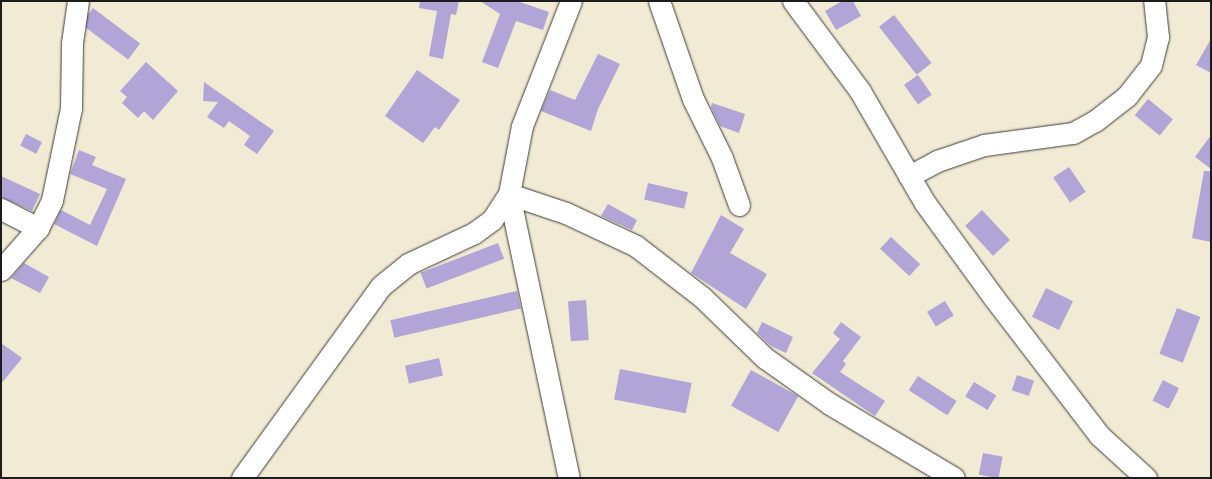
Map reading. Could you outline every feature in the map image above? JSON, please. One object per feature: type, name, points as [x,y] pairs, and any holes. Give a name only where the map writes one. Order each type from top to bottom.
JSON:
[{"type":"street","points":[[1,270],[38,228],[52,200],[71,108],[72,43],[78,1]]},
{"type":"street","points":[[570,478],[510,194],[522,126],[572,1]]},
{"type":"street","points":[[659,1],[693,99],[722,158],[739,204]]},
{"type":"street","points":[[792,1],[860,92],[909,176],[1049,372],[1099,435],[1146,478]]},
{"type":"street","points":[[909,176],[937,161],[984,145],[1073,133],[1094,121],[1127,96],[1151,65],[1158,37],[1154,1]]},
{"type":"street","points":[[242,478],[381,286],[408,264],[484,226],[510,194]]},
{"type":"street","points":[[510,194],[566,213],[636,246],[702,297],[765,358],[830,404],[954,478]]},
{"type":"street","points":[[1,209],[38,228]]},
{"type":"building","points":[[420,1],[459,1],[456,15],[451,14],[443,59],[429,56],[437,11],[419,8]]},
{"type":"building","points":[[480,1],[517,1],[549,12],[543,30],[516,21],[498,68],[482,62],[500,14]]},
{"type":"building","points":[[842,1],[853,1],[861,16],[836,30],[825,11]]},
{"type":"building","points":[[93,8],[140,44],[128,59],[81,24]]},
{"type":"building","points":[[894,15],[932,63],[917,75],[879,27]]},
{"type":"building","points":[[1211,39],[1211,73],[1196,65]]},
{"type":"building","points":[[598,54],[620,64],[598,109],[591,131],[541,111],[550,90],[575,100]]},
{"type":"building","points":[[146,62],[178,91],[153,120],[144,111],[138,118],[122,103],[127,97],[120,91]]},
{"type":"building","points":[[417,70],[460,100],[439,130],[435,127],[423,143],[385,116]]},
{"type":"building","points":[[918,75],[932,95],[918,104],[904,85]]},
{"type":"building","points":[[204,82],[274,131],[257,154],[244,145],[250,136],[229,121],[224,128],[207,117],[218,102],[203,101]]},
{"type":"building","points":[[1148,99],[1173,119],[1160,135],[1135,115]]},
{"type":"building","points":[[712,103],[745,114],[739,133],[720,126],[711,107]]},
{"type":"building","points":[[26,134],[42,142],[36,154],[20,146]]},
{"type":"building","points":[[1211,135],[1211,169],[1195,157]]},
{"type":"building","points":[[79,150],[96,157],[92,165],[126,179],[97,246],[54,224],[61,210],[90,225],[107,189],[70,174]]},
{"type":"building","points":[[1069,167],[1086,192],[1070,202],[1053,178]]},
{"type":"building","points":[[1204,171],[1211,171],[1211,242],[1192,238]]},
{"type":"building","points":[[1,176],[40,194],[32,211],[1,197]]},
{"type":"building","points":[[648,183],[688,192],[684,209],[644,200]]},
{"type":"building","points":[[608,204],[637,220],[632,230],[601,216]]},
{"type":"building","points":[[982,210],[1010,240],[993,256],[965,226]]},
{"type":"building","points":[[721,215],[744,229],[730,253],[767,274],[746,309],[691,273]]},
{"type":"building","points":[[891,237],[920,264],[909,276],[880,249]]},
{"type":"building","points":[[498,243],[504,259],[427,289],[421,273]]},
{"type":"building","points":[[24,263],[49,277],[40,293],[11,278]]},
{"type":"building","points":[[1046,288],[1073,301],[1059,330],[1032,317]]},
{"type":"building","points":[[517,291],[521,309],[394,338],[390,320]]},
{"type":"building","points":[[586,300],[589,340],[571,341],[568,301]]},
{"type":"building","points":[[945,301],[954,316],[936,326],[927,312]]},
{"type":"building","points":[[1177,308],[1200,317],[1183,363],[1159,354]]},
{"type":"building","points":[[762,322],[793,337],[786,353],[771,346],[757,333]]},
{"type":"building","points":[[841,322],[861,337],[843,361],[846,364],[840,372],[885,401],[875,416],[812,373],[840,339],[833,333]]},
{"type":"building","points":[[1,343],[22,358],[1,384]]},
{"type":"building","points":[[439,358],[443,376],[409,383],[405,366]]},
{"type":"building","points":[[620,369],[692,383],[686,413],[614,399]]},
{"type":"building","points":[[751,370],[798,396],[778,432],[731,406]]},
{"type":"building","points":[[1017,375],[1034,381],[1029,396],[1012,390]]},
{"type":"building","points":[[918,376],[957,401],[947,415],[909,390]]},
{"type":"building","points":[[1163,380],[1179,388],[1169,409],[1153,400]]},
{"type":"building","points":[[974,382],[996,395],[988,410],[965,397]]},
{"type":"building","points":[[983,453],[1003,457],[999,478],[979,475]]}]
